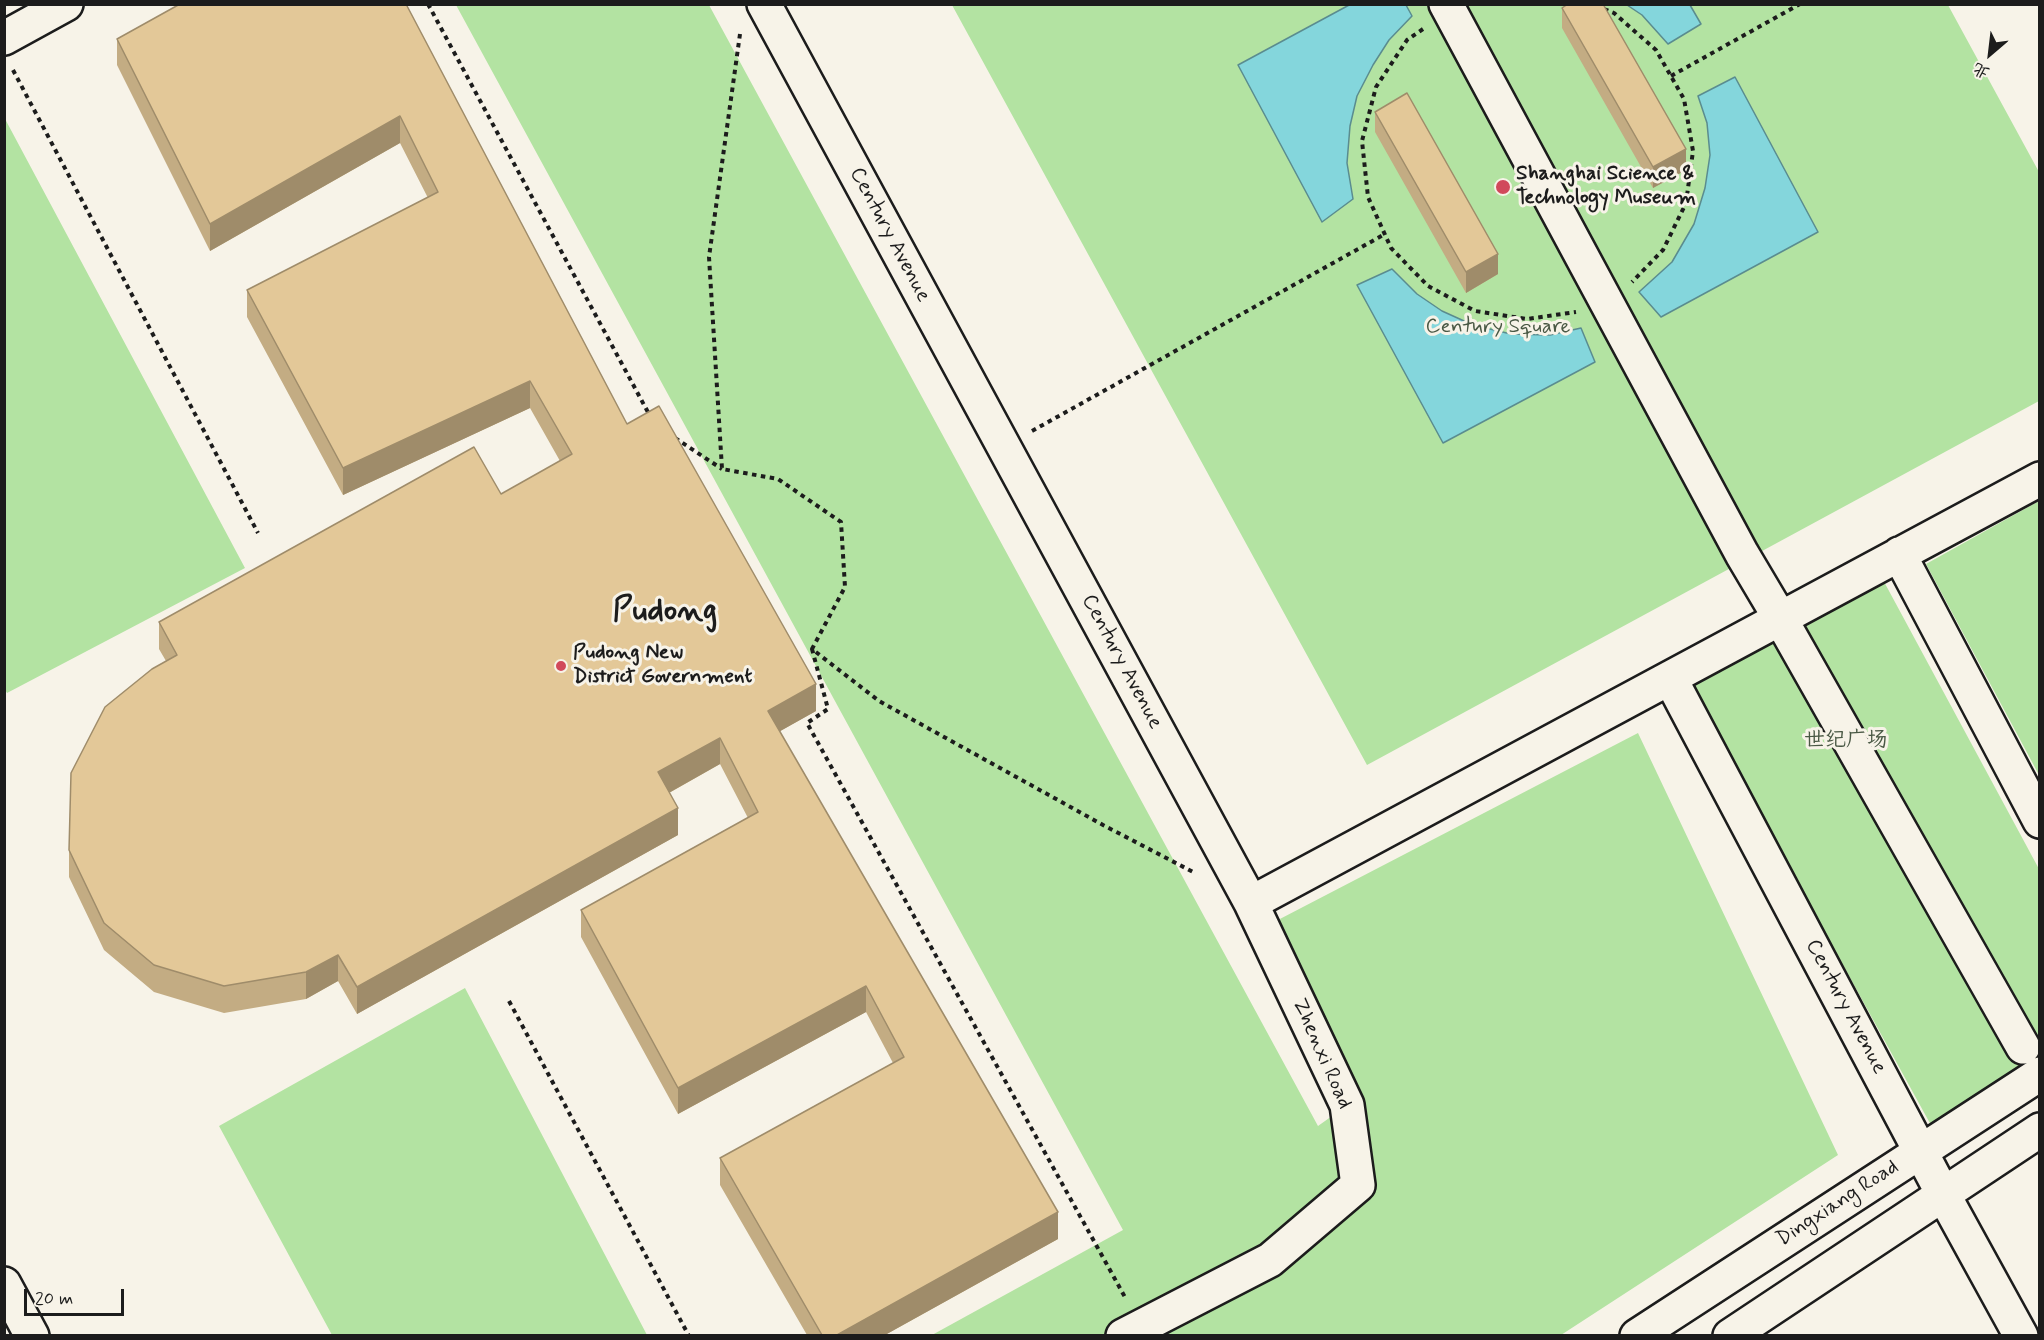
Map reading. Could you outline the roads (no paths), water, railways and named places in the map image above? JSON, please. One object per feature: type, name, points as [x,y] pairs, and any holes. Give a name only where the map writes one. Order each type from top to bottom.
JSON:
[{"type":"street","points":[[7,51],[66,4]]},
{"type":"street","name":"Century Avenue","points":[[764,4],[1251,903]]},
{"type":"street","points":[[1447,7],[1742,554],[2023,1047]]},
{"type":"street","points":[[1251,903],[2040,479]]},
{"type":"street","points":[[1899,554],[2040,821]]},
{"type":"street","name":"Century Avenue","points":[[1670,678],[1943,1194],[2021,1335]]},
{"type":"street","name":"Zhenxi Road","points":[[1132,1331],[1270,1260],[1358,1185],[1347,1105],[1251,903]]},
{"type":"street","name":"Dingxiang Road","points":[[1637,1335],[2040,1074]]},
{"type":"street","points":[[1730,1335],[2040,1130]]},
{"type":"street","points":[[4,1284],[32,1335]]},
{"type":"water","points":[[1351,4],[1406,5],[1412,16],[1389,40],[1357,96],[1350,126],[1347,163],[1353,199],[1322,222],[1238,65]]},
{"type":"water","points":[[1627,5],[1690,5],[1701,24],[1668,44],[1642,15]]},
{"type":"water","points":[[1735,77],[1818,232],[1661,317],[1639,292],[1672,262],[1694,224],[1705,188],[1710,155],[1707,123],[1698,96]]},
{"type":"water","points":[[1392,269],[1417,294],[1442,311],[1473,325],[1511,334],[1550,335],[1581,328],[1595,362],[1443,443],[1357,285]]},
{"type":"place","name":"Shanghai Science & Technology Museum","points":[[1503,187]]},
{"type":"place","name":"Pudong New District Government","points":[[561,666]]},
{"type":"district","name":"Pudong","points":[[665,613]]},
{"type":"park label","name":"Century Square","points":[[1498,328]]},
{"type":"park label","name":"世纪广场","points":[[1846,742]]}]
